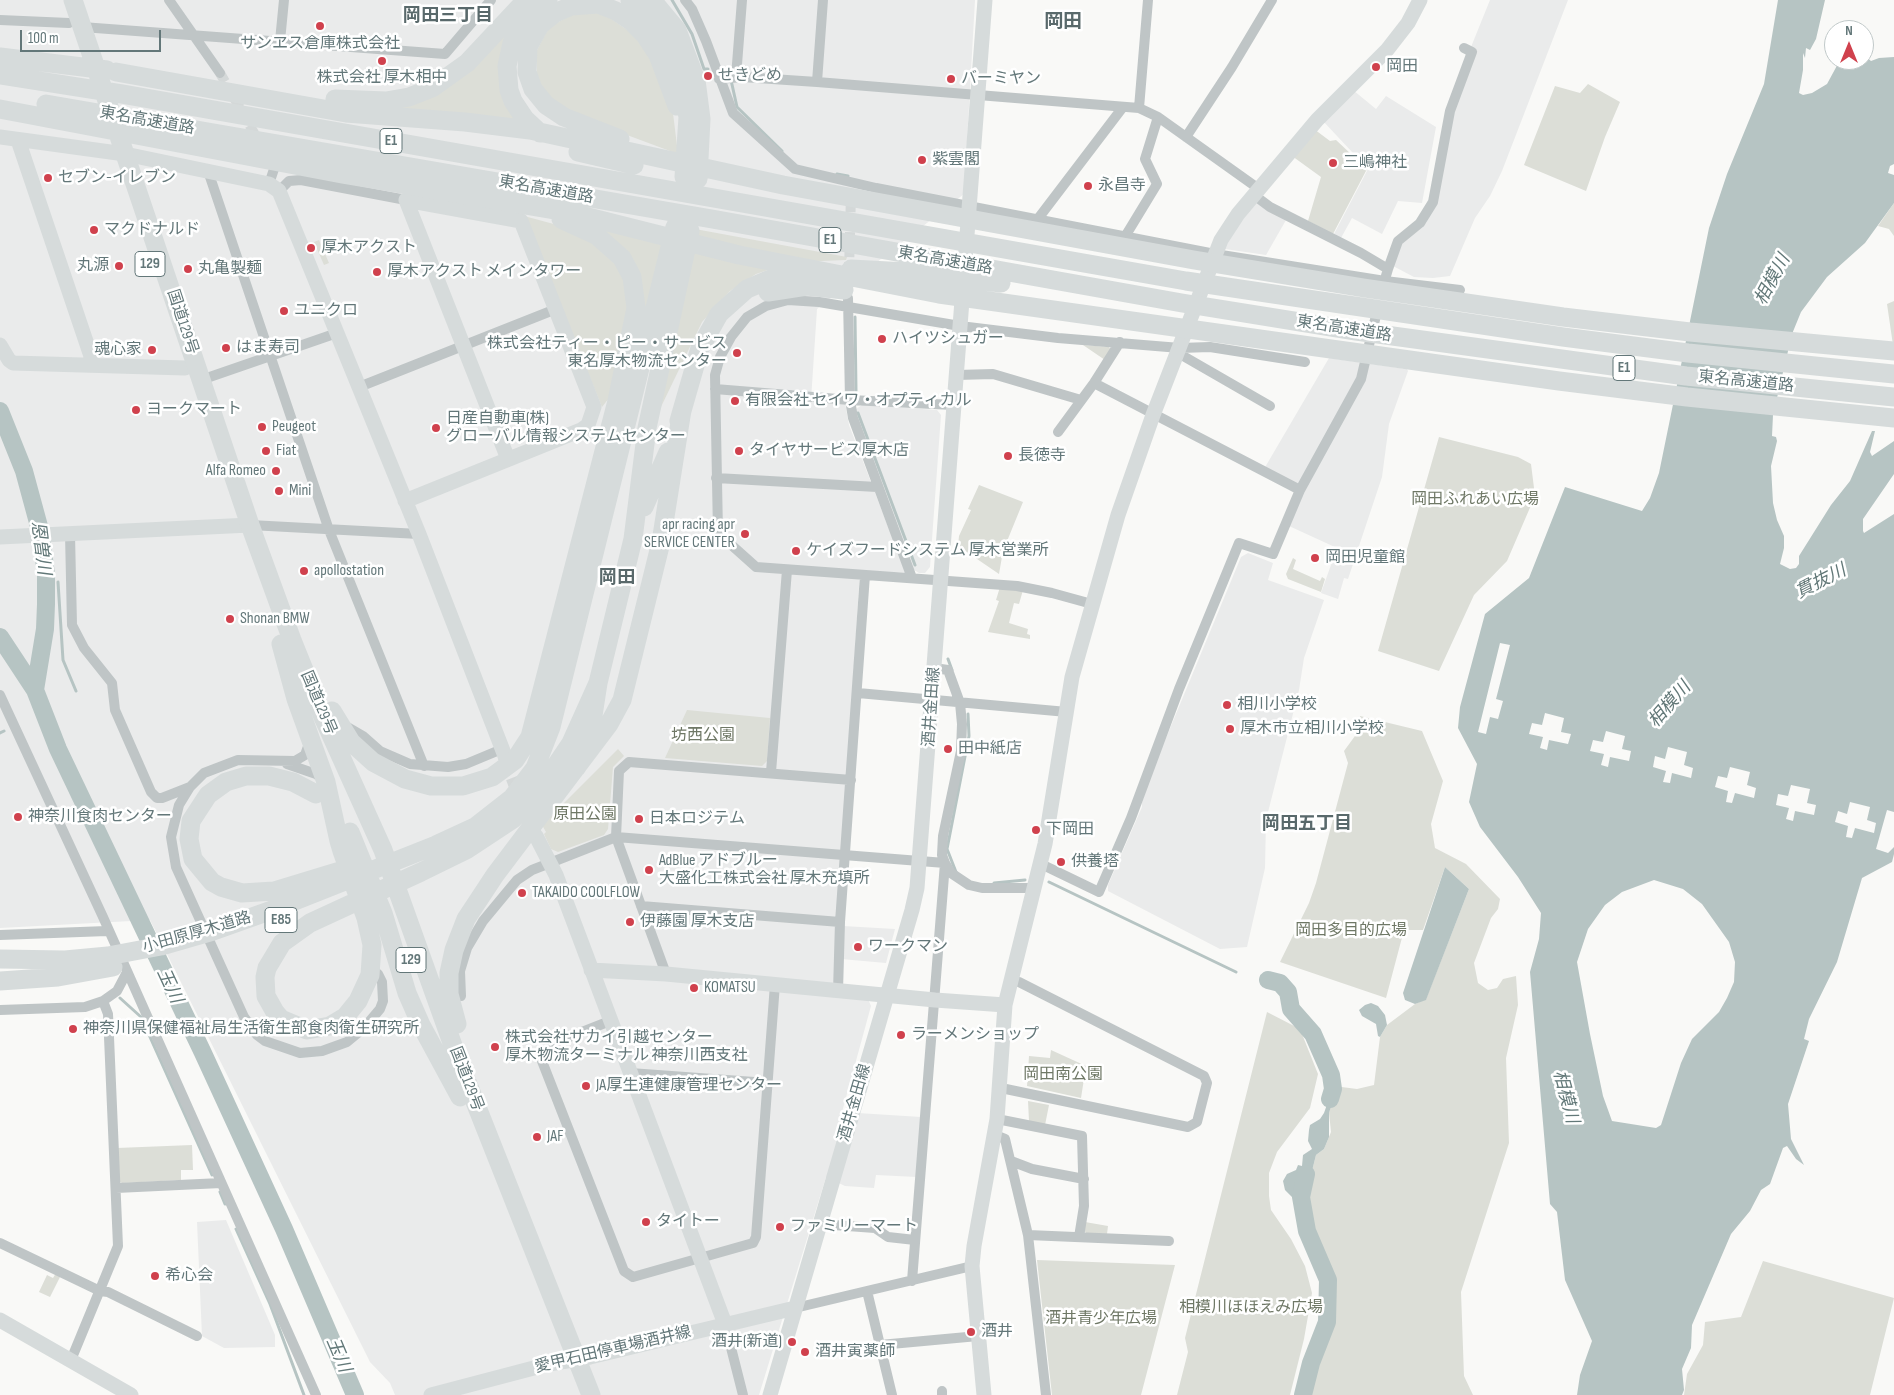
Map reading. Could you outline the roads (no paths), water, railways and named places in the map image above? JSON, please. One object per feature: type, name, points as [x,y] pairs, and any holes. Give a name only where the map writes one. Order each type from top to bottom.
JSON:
[{"type":"highway","name":"国道129号","points":[[61,0],[76,25]]},
{"type":"highway","name":"国道129号","points":[[73,0],[76,25],[119,153],[201,380],[244,526]]},
{"type":"highway","points":[[0,56],[341,100],[374,102],[397,100],[432,88],[455,73],[526,0]]},
{"type":"highway","points":[[548,0],[523,23],[508,54],[509,90],[518,111],[532,127],[565,147],[662,180],[720,185],[1364,288],[1583,319],[1894,351]]},
{"type":"highway","points":[[490,826],[534,768],[546,742],[674,228],[686,154],[686,104],[678,65],[658,25],[643,8],[630,0]]},
{"type":"highway","points":[[577,767],[590,735],[598,683],[633,539],[647,428],[682,274],[701,146],[700,106],[690,61],[677,30],[652,0]]},
{"type":"highway","points":[[686,154],[677,103],[658,55],[645,35],[631,21],[616,10],[598,4],[571,6],[555,13],[535,32],[526,55],[529,80],[539,98],[555,111],[580,123],[658,153],[720,185]]},
{"type":"highway","points":[[116,72],[346,113],[505,126],[595,143],[720,185]]},
{"type":"highway","name":"東名高速道路","points":[[0,75],[662,180]]},
{"type":"highway","name":"東名高速道路","points":[[0,97],[129,126],[712,219],[946,269],[1561,360],[1686,376],[1894,397]]},
{"type":"highway","points":[[0,109],[129,126],[482,198],[572,213],[824,274],[1037,320],[1178,340],[1220,333],[1618,389],[1894,418]]},
{"type":"highway","name":"国道129号","points":[[119,153],[185,368],[287,642],[313,723],[374,860],[460,1097],[571,1360],[591,1395]]},
{"type":"highway","name":"東名高速道路","points":[[720,185],[1186,281],[1563,337],[1688,353],[1894,374]]},
{"type":"highway","points":[[287,642],[350,742],[369,759],[394,774],[418,783],[463,786],[492,777],[508,767],[521,753],[533,728],[617,401],[636,308],[634,282],[622,258],[596,235],[574,224],[546,214],[482,198]]},
{"type":"highway","points":[[633,539],[669,451],[705,336],[719,314],[737,297],[768,280],[801,272],[830,269],[946,269]]},
{"type":"highway","points":[[690,380],[704,347],[720,325],[744,304],[770,291],[794,286],[819,286],[947,308],[973,305]]},
{"type":"highway","points":[[582,532],[614,472],[617,401]]},
{"type":"highway","points":[[478,1113],[449,994],[449,973],[452,957],[466,919],[478,898],[609,724],[626,688],[661,542],[682,410]]},
{"type":"highway","name":"国道129号","points":[[287,642],[320,709],[383,850],[478,1113],[571,1360],[578,1395]]},
{"type":"highway","points":[[287,642],[296,699],[311,738],[321,788],[367,923],[372,945],[372,969],[368,984],[358,1001],[345,1017],[322,1029],[307,1030],[289,1024],[275,1012],[266,996],[265,977],[267,968],[282,943],[310,923],[342,889]]},
{"type":"highway","points":[[490,826],[522,811],[549,778],[571,743],[598,683]]},
{"type":"highway","points":[[321,788],[269,776],[246,776],[226,782],[208,795],[196,811],[190,830],[191,849],[198,867],[212,882],[221,887],[242,893],[342,889]]},
{"type":"highway","name":"小田原厚木道路","points":[[0,971],[61,972],[167,956],[416,860],[490,826]]},
{"type":"highway","points":[[350,832],[383,913],[407,993],[421,1025],[460,1097]]},
{"type":"highway","name":"小田原厚木道路","points":[[0,959],[65,960],[116,965]]},
{"type":"highway","points":[[0,981],[58,978],[116,965]]},
{"type":"street","points":[[169,0],[220,74]]},
{"type":"street","points":[[280,42],[284,0]]},
{"type":"street","points":[[0,20],[445,54],[491,0]]},
{"type":"street","points":[[685,0],[692,9],[729,78]]},
{"type":"street","points":[[742,0],[729,78],[733,113],[795,169],[1037,220],[1126,235],[1215,254],[1384,281],[1460,290]]},
{"type":"street","points":[[817,82],[823,0]]},
{"type":"street","name":"酒井金田線","points":[[770,1395],[912,910],[920,861],[985,0]]},
{"type":"street","points":[[1140,108],[1148,0]]},
{"type":"street","points":[[1186,137],[1232,67],[1272,0]]},
{"type":"street","points":[[983,1395],[972,1266],[995,1135],[1001,1088],[1005,1005],[1038,877],[1072,677],[1118,515],[1178,340],[1230,224],[1317,120],[1387,50],[1408,23],[1420,0]]},
{"type":"street","points":[[934,668],[948,670],[960,703],[962,724],[961,750],[943,836],[942,854],[950,873],[969,885],[982,888],[1038,877],[1099,892],[1239,543],[1273,554],[1300,490],[1360,379],[1384,281],[1398,241],[1420,223],[1433,202],[1454,94],[1472,52],[1464,48]]},
{"type":"street","points":[[729,78],[817,82],[1140,108],[1158,117],[1186,137],[1257,192],[1270,207],[1361,253],[1388,269]]},
{"type":"street","points":[[1037,220],[1123,107]]},
{"type":"street","points":[[1126,235],[1157,184],[1145,160],[1158,117]]},
{"type":"street","points":[[0,137],[119,153],[208,170],[274,187],[289,181],[301,180],[521,221],[594,406],[592,417],[588,425],[581,430],[405,501]]},
{"type":"street","points":[[18,140],[94,365]]},
{"type":"street","points":[[274,169],[274,187],[337,333],[419,534],[503,752],[466,764],[448,767],[410,764],[380,751],[363,736],[337,720]]},
{"type":"street","points":[[208,170],[328,530],[424,766]]},
{"type":"street","points":[[852,182],[852,194]]},
{"type":"street","points":[[406,200],[508,459]]},
{"type":"street","points":[[1092,604],[1017,586],[756,567],[718,533],[715,389],[720,357],[731,337],[747,317],[766,306],[788,300],[848,302],[960,326],[1058,338],[1120,342],[1178,340],[1305,362]]},
{"type":"street","points":[[848,302],[850,400],[858,434],[912,578]]},
{"type":"street","points":[[359,387],[556,310]]},
{"type":"street","points":[[201,380],[337,333]]},
{"type":"street","points":[[1178,340],[1270,406]]},
{"type":"street","points":[[1058,432],[1094,383],[1120,342]]},
{"type":"street","points":[[0,345],[8,360],[13,363],[185,368]]},
{"type":"street","points":[[957,375],[993,374],[1081,400]]},
{"type":"street","points":[[1094,383],[1300,490]]},
{"type":"street","points":[[715,389],[850,400],[954,405]]},
{"type":"street","points":[[716,478],[877,487]]},
{"type":"street","points":[[7,537],[244,526],[419,534]]},
{"type":"street","points":[[70,534],[72,625],[84,648],[112,683],[115,710],[151,792],[157,798],[162,798],[190,787]]},
{"type":"street","points":[[771,772],[787,570]]},
{"type":"street","points":[[838,991],[840,922],[865,575]]},
{"type":"street","points":[[858,693],[1066,712]]},
{"type":"street","points":[[0,695],[107,930],[116,965],[221,1183],[316,1395]]},
{"type":"street","points":[[311,738],[307,750],[301,759],[289,762],[238,760],[221,765],[204,774],[190,787],[180,805],[173,829],[173,854],[176,867],[244,1017],[257,1035],[275,1046],[300,1053],[316,1053],[347,1042],[364,1028],[380,1009],[383,1001],[382,982],[372,969]]},
{"type":"street","points":[[274,761],[307,770],[321,788]]},
{"type":"street","points":[[666,974],[616,837],[619,771],[628,762],[771,772],[851,780]]},
{"type":"street","points":[[536,836],[556,875],[725,1324],[743,1395]]},
{"type":"street","points":[[461,996],[460,971],[467,948],[478,927],[517,880],[532,870],[616,837],[945,863]]},
{"type":"street","points":[[912,1281],[945,863]]},
{"type":"street","points":[[640,906],[840,922]]},
{"type":"street","points":[[0,935],[107,930]]},
{"type":"street","points":[[0,1010],[85,1006],[103,1001],[117,991],[116,965]]},
{"type":"street","points":[[591,970],[666,974],[1005,1005]]},
{"type":"street","points":[[1001,1088],[1188,1127],[1198,1122],[1207,1083],[1204,1076],[1019,982],[1011,981]]},
{"type":"street","points":[[610,1021],[544,1047],[540,1056],[624,1271],[633,1277],[700,1260],[753,1243],[756,1237],[775,984]]},
{"type":"street","points":[[71,1360],[118,1246],[108,1014],[103,1001]]},
{"type":"street","points":[[630,1073],[768,1082]]},
{"type":"street","points":[[997,1119],[1082,1136],[1084,1206],[1079,1237]]},
{"type":"street","points":[[995,1135],[1005,1139],[1028,1235],[1046,1395]]},
{"type":"street","points":[[1010,1161],[1084,1180]]},
{"type":"street","points":[[116,1188],[221,1183]]},
{"type":"street","points":[[820,1224],[875,1228],[888,1237],[915,1240]]},
{"type":"street","points":[[1028,1235],[1169,1241]]},
{"type":"street","points":[[0,1244],[100,1291],[108,1292],[197,1336]]},
{"type":"street","points":[[795,1308],[972,1266]]},
{"type":"street","points":[[867,1291],[892,1395]]},
{"type":"street","name":"愛甲石田停車場酒井線","points":[[431,1395],[795,1308]]},
{"type":"street","points":[[0,1320],[131,1395]]},
{"type":"street","points":[[880,1345],[978,1336]]},
{"type":"water","points":[[1778,0],[1825,0],[1816,39],[1810,50],[1806,48],[1805,58],[1803,53],[1803,70],[1799,93],[1803,95],[1812,93],[1827,84],[1835,70],[1874,70],[1874,60],[1894,57],[1894,164],[1890,166],[1888,173],[1894,175],[1894,203],[1865,243],[1827,277],[1801,312],[1792,334],[1773,415],[1772,436],[1776,437],[1777,441],[1771,466],[1773,503],[1777,520],[1784,536],[1784,548],[1780,564],[1790,569],[1796,568],[1799,564],[1799,556],[1831,505],[1850,481],[1872,431],[1875,431],[1870,452],[1872,456],[1894,441],[1894,474],[1863,519],[1863,531],[1864,533],[1894,514],[1894,812],[1887,810],[1876,849],[1888,853],[1894,847],[1894,854],[1892,862],[1862,878],[1837,962],[1809,1019],[1804,1039],[1809,1041],[1788,1104],[1791,1139],[1804,1165],[1796,1159],[1787,1146],[1783,1148],[1770,1184],[1761,1190],[1750,1211],[1731,1234],[1692,1325],[1691,1348],[1682,1369],[1684,1390],[1682,1395],[1577,1395],[1580,1375],[1592,1341],[1565,1280],[1557,1212],[1550,1204],[1530,972],[1539,939],[1541,913],[1518,877],[1480,827],[1469,802],[1477,764],[1458,728],[1460,707],[1485,614],[1529,578],[1565,487],[1642,511],[1650,498],[1659,473],[1709,228],[1727,174],[1764,84]],"holes":[[[1500,643],[1510,645],[1496,699],[1503,701],[1498,719],[1490,717],[1486,734],[1478,732]],[[1545,713],[1564,718],[1561,732],[1571,734],[1568,744],[1549,740],[1547,750],[1540,748],[1543,737],[1529,734],[1532,723],[1542,725]],[[1606,731],[1625,736],[1622,749],[1631,751],[1629,761],[1610,757],[1608,767],[1601,765],[1604,754],[1590,751],[1593,740],[1603,742]],[[1668,747],[1687,752],[1684,765],[1693,768],[1691,778],[1672,773],[1670,783],[1663,782],[1666,771],[1653,767],[1655,756],[1665,759]],[[1730,767],[1750,772],[1747,785],[1756,788],[1754,798],[1735,793],[1732,803],[1726,802],[1728,791],[1715,787],[1718,776],[1727,778]],[[1791,785],[1810,789],[1807,803],[1816,805],[1814,815],[1795,811],[1793,821],[1786,819],[1789,808],[1776,805],[1778,794],[1788,796]],[[1850,802],[1870,807],[1867,820],[1876,823],[1874,833],[1855,828],[1852,838],[1846,837],[1848,826],[1835,822],[1838,811],[1847,814]],[[1654,880],[1683,889],[1702,904],[1729,942],[1735,962],[1734,982],[1727,998],[1719,1012],[1692,1039],[1681,1063],[1661,1125],[1656,1128],[1612,1121],[1603,1096],[1577,962],[1588,929],[1605,905],[1622,892]]]},
{"type":"water","points":[[1445,867],[1469,889],[1426,1000],[1415,1004],[1405,1000],[1403,993]]},
{"type":"water","points":[[1371,1003],[1378,1006],[1385,1015],[1387,1025],[1380,1037],[1378,1036],[1376,1024],[1362,1016],[1359,1010]]},
{"type":"water","points":[[1329,1075],[1331,1075],[1334,1082],[1334,1096],[1329,1113],[1329,1137],[1324,1149],[1316,1155],[1309,1183],[1301,1197],[1294,1199],[1285,1190],[1283,1181],[1287,1174],[1296,1170],[1298,1165],[1302,1166],[1303,1155],[1312,1149],[1308,1141],[1310,1125],[1320,1119],[1324,1113],[1332,1090],[1329,1084]]},
{"type":"waterway","points":[[672,0],[692,34],[704,69],[708,69]]},
{"type":"waterway","points":[[720,70],[729,71],[737,107],[782,151]]},
{"type":"waterway","points":[[837,174],[848,176]]},
{"type":"waterway","points":[[855,317],[856,391]]},
{"type":"waterway","name":"恩曽川","points":[[0,411],[24,471],[40,530],[46,574],[45,629],[35,690]]},
{"type":"waterway","points":[[858,413],[915,565]]},
{"type":"waterway","points":[[58,582],[63,660],[76,691]]},
{"type":"waterway","name":"玉川","points":[[0,637],[35,690],[58,749],[203,1053],[284,1229],[355,1395]]},
{"type":"waterway","points":[[948,659],[952,670]]},
{"type":"waterway","points":[[956,872],[947,849],[969,736],[968,714]]},
{"type":"waterway","points":[[0,733],[4,731]]},
{"type":"waterway","points":[[994,883],[1025,880]]},
{"type":"waterway","points":[[1049,882],[1236,972]]},
{"type":"waterway","points":[[1268,980],[1280,983],[1288,992],[1291,1009],[1313,1034],[1331,1075],[1333,1089],[1330,1099]]},
{"type":"waterway","points":[[120,998],[141,1017],[212,1175]]},
{"type":"waterway","points":[[1303,1395],[1311,1363],[1327,1322],[1328,1280],[1307,1231],[1301,1197],[1306,1174]]},
{"type":"waterway","points":[[220,1192],[225,1204]]},
{"type":"waterway","points":[[236,1229],[270,1304],[304,1395]]},
{"type":"tunnel","points":[[220,73],[258,140]]},
{"type":"tunnel","points":[[849,272],[851,194]]},
{"type":"tunnel","points":[[505,756],[521,798]]},
{"type":"place","name":"サンヱス倉庫株式会社","points":[[320,26]]},
{"type":"place","name":"株式会社 厚木相中","points":[[382,61]]},
{"type":"place","name":"岡田","points":[[1376,67]]},
{"type":"place","name":"せきどめ","points":[[708,76]]},
{"type":"place","name":"バーミヤン","points":[[951,79]]},
{"type":"place","name":"紫雲閣","points":[[922,160]]},
{"type":"place","name":"三嶋神社","points":[[1333,163]]},
{"type":"place","name":"セブン-イレブン","points":[[48,178]]},
{"type":"place","name":"永昌寺","points":[[1088,186]]},
{"type":"place","name":"マクドナルド","points":[[94,230]]},
{"type":"place","name":"厚木アクスト","points":[[311,248]]},
{"type":"place","name":"丸源","points":[[119,266]]},
{"type":"place","name":"丸亀製麺","points":[[188,269]]},
{"type":"place","name":"厚木アクスト メインタワー","points":[[377,272]]},
{"type":"place","name":"ユニクロ","points":[[284,311]]},
{"type":"place","name":"ハイツシュガー","points":[[882,339]]},
{"type":"place","name":"はま寿司","points":[[226,348]]},
{"type":"place","name":"魂心家","points":[[152,350]]},
{"type":"place","name":"株式会社ティー・ピー・サービス 東名厚木物流センター","points":[[737,353]]},
{"type":"place","name":"有限会社 セイワ・オプティカル","points":[[735,401]]},
{"type":"place","name":"ヨークマート","points":[[136,410]]},
{"type":"place","name":"Peugeot","points":[[262,427]]},
{"type":"place","name":"日産自動車(株) グローバル情報システムセンター","points":[[436,428]]},
{"type":"place","name":"Fiat","points":[[266,451]]},
{"type":"place","name":"タイヤサービス厚木店","points":[[739,451]]},
{"type":"place","name":"長徳寺","points":[[1008,456]]},
{"type":"place","name":"Alfa Romeo","points":[[276,471]]},
{"type":"place","name":"Mini","points":[[279,491]]},
{"type":"place","name":"apr racing apr SERVICE CENTER","points":[[745,534]]},
{"type":"place","name":"ケイズフードシステム 厚木営業所","points":[[796,551]]},
{"type":"place","name":"岡田児童館","points":[[1315,558]]},
{"type":"place","name":"apollostation","points":[[304,571]]},
{"type":"place","name":"Shonan BMW","points":[[230,619]]},
{"type":"place","name":"相川小学校","points":[[1227,705]]},
{"type":"place","name":"厚木市立相川小学校","points":[[1230,729]]},
{"type":"place","name":"田中紙店","points":[[948,749]]},
{"type":"place","name":"神奈川食肉センター","points":[[18,817]]},
{"type":"place","name":"日本ロジテム","points":[[639,819]]},
{"type":"place","name":"下岡田","points":[[1036,830]]},
{"type":"place","name":"供養塔","points":[[1061,862]]},
{"type":"place","name":"AdBlue アドブルー 大盛化工株式会社 厚木充填所","points":[[649,870]]},
{"type":"place","name":"TAKAIDO COOLFLOW","points":[[522,893]]},
{"type":"place","name":"伊藤園 厚木支店","points":[[630,922]]},
{"type":"place","name":"ワークマン","points":[[858,947]]},
{"type":"place","name":"KOMATSU","points":[[694,988]]},
{"type":"place","name":"神奈川県保健福祉局生活衛生部食肉衛生研究所","points":[[73,1029]]},
{"type":"place","name":"ラーメンショップ","points":[[901,1035]]},
{"type":"place","name":"株式会社サカイ引越センター 厚木物流ターミナル 神奈川西支社","points":[[495,1047]]},
{"type":"place","name":"JA厚生連健康管理センター","points":[[586,1086]]},
{"type":"place","name":"JAF","points":[[537,1137]]},
{"type":"place","name":"タイトー","points":[[646,1222]]},
{"type":"place","name":"ファミリーマート","points":[[780,1227]]},
{"type":"place","name":"希心会","points":[[155,1276]]},
{"type":"place","name":"酒井","points":[[971,1332]]},
{"type":"place","name":"酒井(新道)","points":[[792,1342]]},
{"type":"place","name":"酒井寅薬師","points":[[805,1352]]},
{"type":"district","name":"岡田三丁目","points":[[448,16]]},
{"type":"district","name":"岡田","points":[[1063,22]]},
{"type":"district","name":"岡田","points":[[617,578]]},
{"type":"district","name":"岡田五丁目","points":[[1307,824]]},
{"type":"water label","name":"相模川","points":[[1773,280]]},
{"type":"water label","name":"貫抜川","points":[[1821,582]]},
{"type":"water label","name":"相模川","points":[[1670,705]]},
{"type":"water label","name":"相模川","points":[[1565,1097]]},
{"type":"park label","name":"岡田ふれあい広場","points":[[1475,500]]},
{"type":"park label","name":"坊西公園","points":[[703,736]]},
{"type":"park label","name":"原田公園","points":[[585,815]]},
{"type":"park label","name":"岡田多目的広場","points":[[1351,931]]},
{"type":"park label","name":"岡田南公園","points":[[1063,1075]]},
{"type":"park label","name":"相模川ほほえみ広場","points":[[1251,1308]]},
{"type":"park label","name":"酒井青少年広場","points":[[1101,1319]]}]
